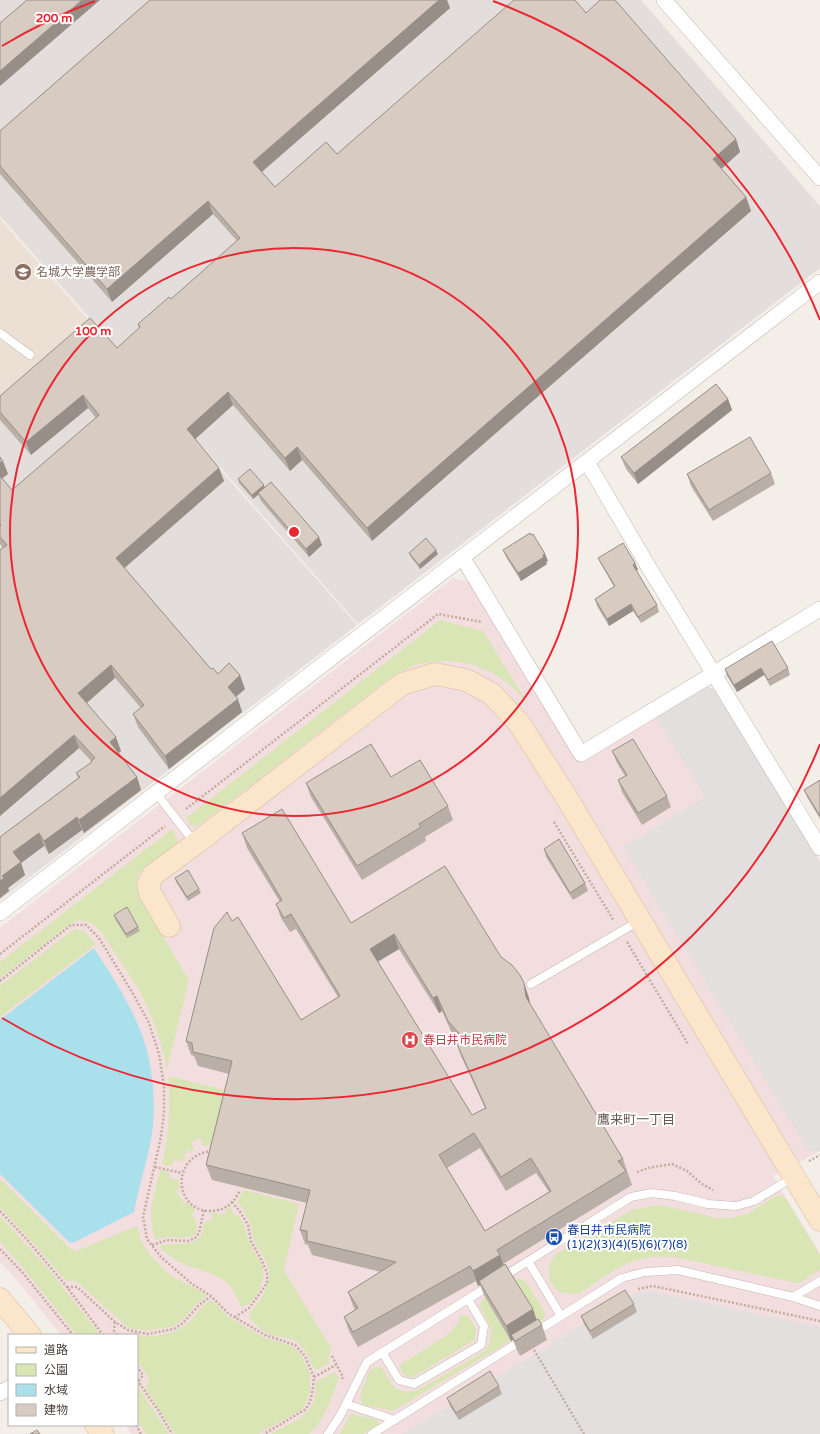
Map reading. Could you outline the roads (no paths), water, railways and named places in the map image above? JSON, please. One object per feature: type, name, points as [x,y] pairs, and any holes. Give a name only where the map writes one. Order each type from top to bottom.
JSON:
[{"type":"street","points":[[664,0],[820,178]]},
{"type":"street","points":[[0,913],[820,282]]},
{"type":"street","points":[[588,462],[648,566],[820,848]]},
{"type":"street","points":[[463,558],[580,754],[820,609]]},
{"type":"street","points":[[169,926],[150,893],[148,884],[153,874],[195,844],[402,684],[435,674],[466,680],[492,694],[519,723],[565,795],[640,920],[803,1172],[820,1220]]},
{"type":"street","points":[[0,1299],[29,1334]]},
{"type":"street","points":[[97,1426],[103,1434]]},
{"type":"lane","points":[[0,333],[30,355]]},
{"type":"lane","points":[[156,793],[195,844]]},
{"type":"lane","points":[[531,984],[640,920]]},
{"type":"lane","points":[[328,1434],[340,1416],[367,1362],[631,1197],[652,1193],[676,1196],[708,1204],[736,1206],[754,1201],[803,1172]]},
{"type":"lane","points":[[528,1261],[561,1316]]},
{"type":"lane","points":[[372,1434],[622,1278],[645,1272],[678,1270],[820,1306]]},
{"type":"lane","points":[[793,1298],[820,1281]]},
{"type":"lane","points":[[382,1352],[399,1380],[414,1384],[481,1345],[484,1326],[468,1299]]},
{"type":"lane","points":[[346,1404],[395,1420]]},
{"type":"water","points":[[94,948],[125,998],[145,1042],[153,1084],[154,1112],[149,1148],[134,1212],[73,1243],[69,1242],[0,1174],[0,1020]]},
{"type":"place","name":"名城大学農学部","points":[[23,272]]},
{"type":"place","name":"春日井市民病院","points":[[410,1040]]},
{"type":"place","name":"春日井市民病院 (1)(2)(3)(4)(5)(6)(7)(8)","points":[[554,1237]]},
{"type":"district","name":"鷹来町一丁目","points":[[636,1120]]}]
